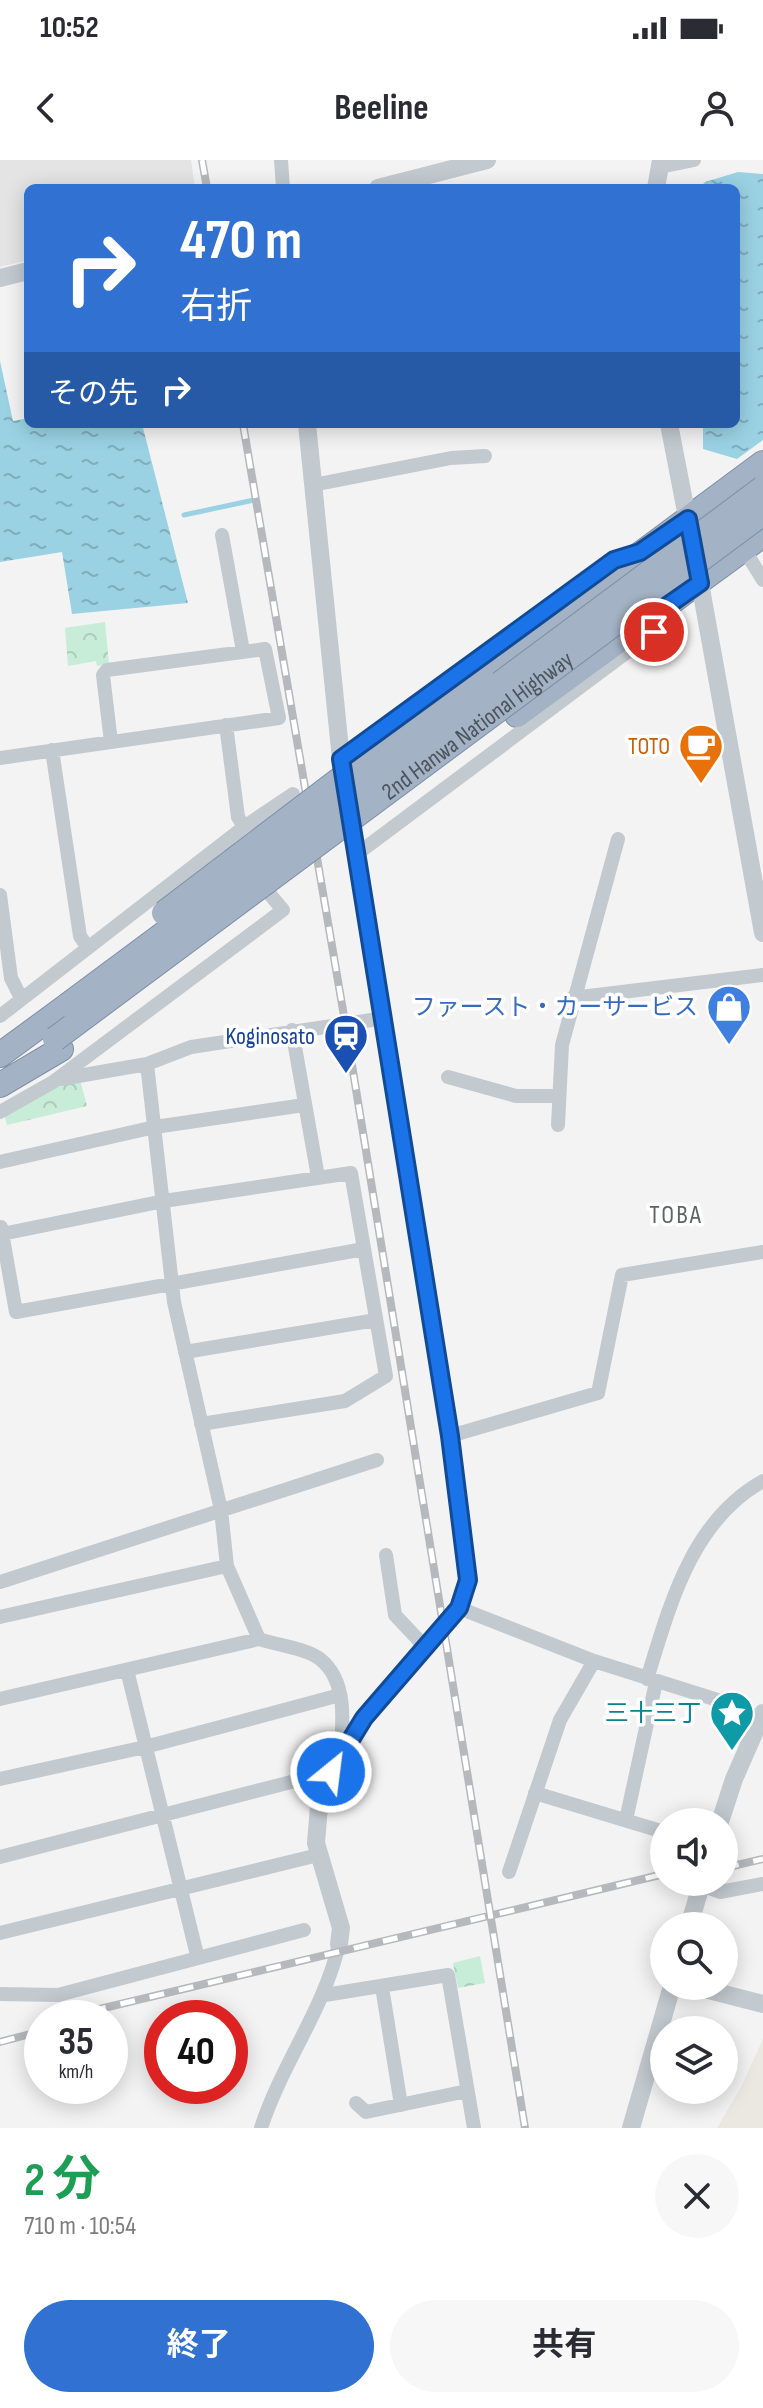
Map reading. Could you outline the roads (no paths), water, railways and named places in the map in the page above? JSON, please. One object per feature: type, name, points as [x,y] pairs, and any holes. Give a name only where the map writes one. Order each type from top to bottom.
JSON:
[{"type":"highway","points":[[62,1000],[481,672],[763,463]]},
{"type":"highway","name":"2nd Hanwa National Highway","points":[[9,1048],[62,1000],[763,488]]},
{"type":"highway","name":"2nd Hanwa National Highway","points":[[0,1083],[58,1044],[763,513]]},
{"type":"highway","points":[[58,1044],[754,542]]},
{"type":"street","points":[[281,160],[283,184]]},
{"type":"street","points":[[394,184],[487,160]]},
{"type":"street","points":[[657,184],[660,163],[694,160]]},
{"type":"street","points":[[0,278],[24,272]]},
{"type":"street","points":[[261,2128],[293,2048],[325,1995],[339,1944],[341,1928],[318,1855],[319,1806],[327,1780],[364,1718],[459,1608],[468,1580],[450,1436],[341,759],[307,428]]},
{"type":"street","points":[[670,428],[763,933]]},
{"type":"street","points":[[313,485],[451,458],[485,456]]},
{"type":"street","points":[[222,535],[243,651]]},
{"type":"street","points":[[754,542],[763,580]]},
{"type":"street","points":[[341,759],[614,560],[640,552]]},
{"type":"street","points":[[357,854],[654,632],[664,608]]},
{"type":"street","points":[[0,758],[279,718],[265,649],[107,670],[103,675],[111,742]]},
{"type":"street","points":[[226,725],[238,817],[244,827]]},
{"type":"street","points":[[52,750],[80,936],[88,948]]},
{"type":"street","points":[[0,1016],[244,827],[293,794]]},
{"type":"street","points":[[558,1125],[562,1045],[572,998],[618,839]]},
{"type":"street","points":[[0,1112],[53,1082],[283,910],[226,841]]},
{"type":"street","points":[[0,895],[11,978],[21,998]]},
{"type":"street","points":[[572,998],[763,975]]},
{"type":"street","points":[[53,1082],[89,1072],[147,1064],[191,1047],[385,1018]]},
{"type":"street","points":[[292,1030],[318,1177]]},
{"type":"street","points":[[147,1064],[174,1302],[221,1510],[227,1566],[259,1639]]},
{"type":"street","points":[[448,1077],[516,1096],[559,1096]]},
{"type":"street","points":[[0,1162],[155,1127],[304,1105]]},
{"type":"street","points":[[201,1424],[345,1401],[386,1376],[351,1173],[1,1229],[16,1312],[364,1249]]},
{"type":"street","points":[[450,1436],[598,1393],[622,1275],[763,1252]]},
{"type":"street","points":[[185,1352],[376,1320]]},
{"type":"street","points":[[0,1582],[377,1460]]},
{"type":"street","points":[[626,1820],[669,1607],[694,1549],[739,1494],[763,1481]]},
{"type":"street","points":[[386,1555],[383,1580],[395,1615],[426,1648]]},
{"type":"street","points":[[0,1617],[227,1566]]},
{"type":"street","points":[[459,1608],[594,1661],[743,1708],[762,1719],[726,1808]]},
{"type":"street","points":[[0,1699],[259,1639],[320,1659],[331,1671],[340,1695],[340,1755]]},
{"type":"street","points":[[509,1872],[560,1720],[594,1661]]},
{"type":"street","points":[[127,1670],[197,1955]]},
{"type":"street","points":[[0,1779],[145,1747],[340,1695]]},
{"type":"street","points":[[0,1857],[161,1813],[299,1780],[327,1780]]},
{"type":"street","points":[[535,1793],[650,1828]]},
{"type":"street","points":[[0,1933],[318,1855]]},
{"type":"street","points":[[738,1889],[763,1884]]},
{"type":"street","points":[[0,1994],[58,1995],[197,1955],[304,1930]]},
{"type":"street","points":[[325,1995],[448,1975],[474,2128]]},
{"type":"street","points":[[382,1987],[401,2105]]},
{"type":"street","points":[[738,1998],[763,2004]]},
{"type":"street","points":[[631,2128],[668,2000]]},
{"type":"street","points":[[356,2103],[366,2112],[467,2091]]},
{"type":"water","points":[[738,172],[763,174],[763,440],[737,459],[703,449],[703,428],[740,428],[740,184],[703,184]]},
{"type":"water","points":[[0,361],[13,421],[24,419],[24,428],[143,428],[188,603],[72,614],[62,552],[0,562]]},
{"type":"waterway","points":[[184,515],[254,500]]},
{"type":"railway","points":[[202,160],[206,184]]},
{"type":"railway","points":[[244,428],[345,1022],[525,2128]]},
{"type":"railway","points":[[738,1865],[763,1859]]},
{"type":"railway","points":[[128,2002],[650,1877]]},
{"type":"railway","points":[[0,2042],[24,2036]]},
{"type":"place","name":"TOTO","points":[[701,785]]},
{"type":"place","name":"ファースト・カーサービス","points":[[729,1046]]},
{"type":"place","name":"Koginosato","points":[[346,1075]]},
{"type":"place","name":"三十三丁","points":[[732,1752]]},
{"type":"district","name":"TOBA","points":[[676,1214]]}]
